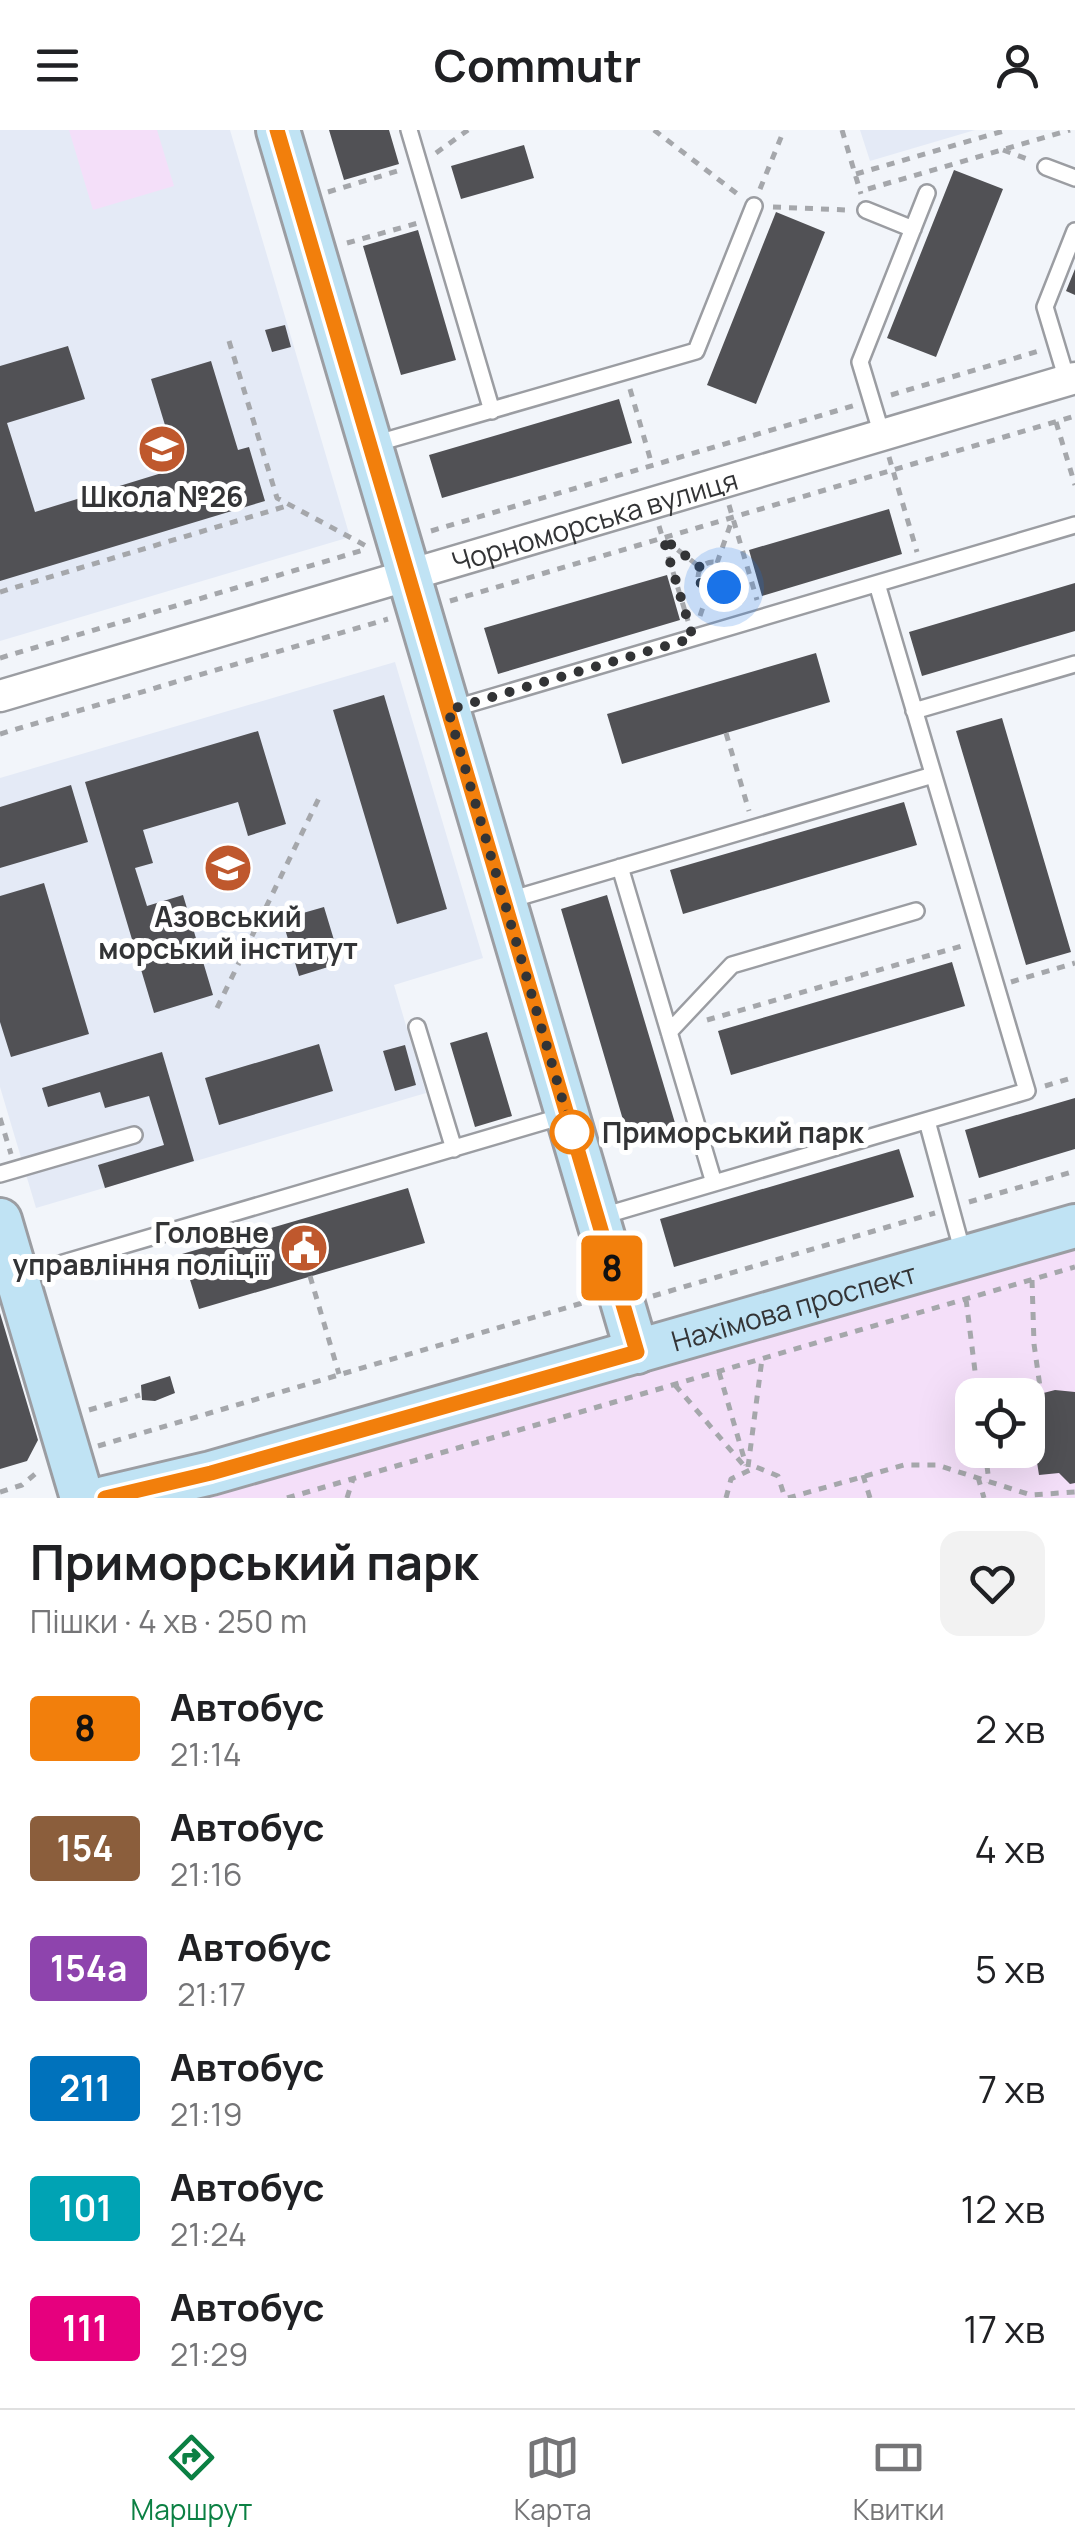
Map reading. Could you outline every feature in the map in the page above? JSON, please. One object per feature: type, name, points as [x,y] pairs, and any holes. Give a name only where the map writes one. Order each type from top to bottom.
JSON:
[{"type":"main road","points":[[278,130],[637,1352]]},
{"type":"main road","points":[[0,1220],[8,1280],[82,1498]]},
{"type":"main road","name":"Нахімова проспект","points":[[105,1498],[211,1473],[1075,1226]]},
{"type":"street","name":"Чорноморська вулиця","points":[[0,696],[1071,379]]},
{"type":"lane","points":[[409,130],[492,411]]},
{"type":"lane","points":[[1046,167],[1075,178]]},
{"type":"lane","points":[[882,435],[860,362],[927,194]]},
{"type":"lane","points":[[370,446],[696,352],[754,206]]},
{"type":"lane","points":[[866,210],[913,229]]},
{"type":"lane","points":[[1071,379],[1045,308],[1075,231]]},
{"type":"lane","points":[[448,710],[1075,525]]},
{"type":"lane","points":[[597,1218],[1027,1091],[876,584]]},
{"type":"lane","points":[[914,711],[1075,664]]},
{"type":"lane","points":[[504,901],[934,775]]},
{"type":"lane","points":[[620,867],[714,1184]]},
{"type":"lane","points":[[668,1032],[732,965],[916,911]]},
{"type":"lane","points":[[417,1027],[454,1149]]},
{"type":"lane","points":[[8,1280],[567,1115]]},
{"type":"lane","points":[[927,1120],[964,1257]]},
{"type":"lane","points":[[8,1172],[134,1134]]},
{"type":"path","points":[[326,192],[420,165],[468,130]]},
{"type":"path","points":[[654,130],[754,206],[866,210],[842,130]]},
{"type":"path","points":[[754,206],[784,130]]},
{"type":"path","points":[[855,174],[1007,130]]},
{"type":"path","points":[[860,192],[1070,130]]},
{"type":"path","points":[[1003,150],[1046,167]]},
{"type":"path","points":[[341,245],[435,218]]},
{"type":"path","points":[[0,658],[370,548],[277,498],[229,341]]},
{"type":"path","points":[[426,532],[1056,346]]},
{"type":"path","points":[[625,372],[652,465]]},
{"type":"path","points":[[446,602],[1075,416]]},
{"type":"path","points":[[1056,422],[1075,486]]},
{"type":"path","points":[[882,435],[922,570]]},
{"type":"path","points":[[722,482],[762,617]]},
{"type":"path","points":[[652,503],[693,638]]},
{"type":"path","points":[[0,592],[290,504]]},
{"type":"path","points":[[718,563],[733,517]]},
{"type":"path","points":[[663,538],[701,568]]},
{"type":"path","points":[[701,568],[718,563]]},
{"type":"path","points":[[701,568],[700,586],[717,592],[728,578],[718,563]]},
{"type":"path","points":[[0,734],[391,618]]},
{"type":"path","points":[[726,732],[754,828]]},
{"type":"path","points":[[217,1008],[319,798]]},
{"type":"path","points":[[668,1032],[982,940]]},
{"type":"path","points":[[996,986],[1075,963]]},
{"type":"path","points":[[1027,1091],[1075,1078]]},
{"type":"path","points":[[0,1118],[8,1172]]},
{"type":"path","points":[[650,1297],[1075,1171]]},
{"type":"path","points":[[287,1498],[1075,1268]]},
{"type":"path","points":[[310,1276],[339,1375]]},
{"type":"path","points":[[1032,1280],[1039,1378]]},
{"type":"path","points":[[966,1300],[976,1378]]},
{"type":"path","points":[[96,1446],[590,1301]]},
{"type":"path","points":[[747,1468],[762,1359]]},
{"type":"path","points":[[719,1372],[747,1468]]},
{"type":"path","points":[[675,1385],[747,1468]]},
{"type":"path","points":[[96,1408],[140,1395]]},
{"type":"path","points":[[726,1498],[732,1479],[747,1468],[764,1468],[778,1476],[787,1498],[904,1465],[937,1465],[1031,1494],[1075,1492]]},
{"type":"path","points":[[987,1468],[989,1482]]},
{"type":"path","points":[[863,1474],[870,1498]]},
{"type":"path","points":[[978,1477],[984,1498]]},
{"type":"path","points":[[347,1498],[353,1478]]},
{"type":"path","points":[[0,1492],[22,1486]]},
{"type":"shaded area","name":"Школа №26","points":[[0,130],[230,130],[350,537],[0,641]]},
{"type":"shaded area","points":[[69,130],[157,130],[174,186],[93,210]]},
{"type":"shaded area","points":[[860,130],[975,130],[870,161]]},
{"type":"shaded area","name":"Азовський морський інститут","points":[[395,662],[483,958],[394,985],[426,1093],[36,1208],[0,1087],[0,778]]},
{"type":"shaded area","points":[[1075,1223],[1075,1498],[130,1498]]},
{"type":"building","points":[[329,130],[389,130],[399,164],[344,180]]},
{"type":"building","points":[[524,145],[534,178],[461,199],[451,166]]},
{"type":"building","points":[[954,170],[1003,189],[936,357],[887,338]]},
{"type":"building","points":[[776,212],[825,232],[756,404],[707,385]]},
{"type":"building","points":[[418,230],[456,360],[401,375],[363,246]]},
{"type":"building","points":[[1075,269],[1075,295],[1066,291]]},
{"type":"building","points":[[285,325],[291,347],[272,352],[265,330]]},
{"type":"building","points":[[68,346],[85,399],[7,423],[35,512],[178,468],[151,379],[211,361],[238,450],[249,447],[265,501],[0,581],[0,366]]},
{"type":"building","points":[[619,399],[632,443],[442,498],[429,455]]},
{"type":"building","points":[[889,509],[902,554],[762,596],[749,550]]},
{"type":"building","points":[[667,575],[680,620],[498,674],[484,628]]},
{"type":"building","points":[[1075,583],[1075,631],[922,676],[909,632]]},
{"type":"building","points":[[816,653],[830,702],[622,764],[607,714]]},
{"type":"building","points":[[384,695],[447,909],[397,924],[333,710]]},
{"type":"building","points":[[1002,718],[1071,952],[1026,965],[956,731]]},
{"type":"building","points":[[258,731],[286,824],[248,836],[238,802],[143,830],[153,863],[135,868],[147,906],[183,895],[213,995],[154,1013],[85,782]]},
{"type":"building","points":[[71,785],[88,842],[0,868],[0,807]]},
{"type":"building","points":[[904,802],[917,845],[683,914],[670,870]]},
{"type":"building","points":[[44,883],[89,1034],[11,1057],[0,1022],[0,896]]},
{"type":"building","points":[[607,895],[678,1133],[631,1147],[561,909]]},
{"type":"building","points":[[324,907],[341,963],[299,976],[282,919]]},
{"type":"building","points":[[952,962],[965,1006],[731,1075],[718,1031]]},
{"type":"building","points":[[487,1032],[512,1116],[475,1127],[450,1043]]},
{"type":"building","points":[[319,1044],[333,1091],[219,1125],[205,1078]]},
{"type":"building","points":[[405,1045],[416,1085],[395,1091],[383,1051]]},
{"type":"building","points":[[162,1052],[194,1161],[105,1188],[98,1165],[164,1145],[149,1096],[105,1108],[100,1092],[48,1107],[42,1088]]},
{"type":"building","points":[[1075,1098],[1075,1149],[979,1178],[965,1130]]},
{"type":"building","points":[[899,1149],[914,1197],[674,1267],[660,1219]]},
{"type":"building","points":[[408,1188],[425,1243],[199,1309],[182,1254]]},
{"type":"building","points":[[0,1313],[38,1440],[27,1461],[0,1469]]},
{"type":"building","points":[[170,1376],[175,1393],[155,1401],[142,1400],[141,1385]]},
{"type":"building","points":[[1075,1392],[1075,1483],[1070,1484],[1059,1473],[1039,1475],[1038,1468],[1045,1468],[1045,1393]]},
{"type":"bus line","name":"8","points":[[105,1498],[211,1473],[637,1352],[277,130]]},
{"type":"place","name":"Школа №26","points":[[162,449]]},
{"type":"place","name":"Азовський морський інститут","points":[[228,868]]},
{"type":"place","name":"Приморський парк","points":[[572,1132]]},
{"type":"place","name":"Головне управління поліції","points":[[304,1248]]},
{"type":"route","points":[[572,1132],[573,1135],[448,710],[693,638],[663,538],[701,568],[698,577],[704,590],[712,593],[724,587]]}]
